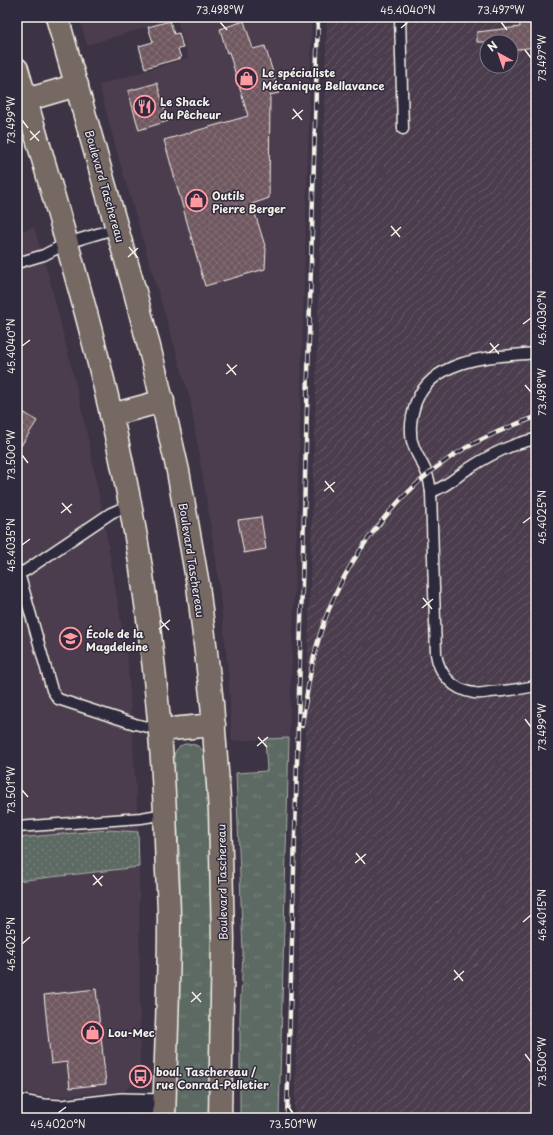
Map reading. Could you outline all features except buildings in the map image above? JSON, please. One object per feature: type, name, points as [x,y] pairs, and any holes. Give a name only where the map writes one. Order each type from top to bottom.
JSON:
[{"type":"main road","name":"Boulevard Taschereau","points":[[57,17],[137,299],[163,401],[178,471],[198,585],[214,725],[220,812],[223,899],[223,1002],[220,1118]]},
{"type":"main road","points":[[17,68],[67,243],[111,415],[141,569],[151,642],[160,730],[165,814],[169,917],[168,1028],[164,1112]]},
{"type":"main road","points":[[26,100],[76,85]]},
{"type":"main road","points":[[111,415],[163,401]]},
{"type":"main road","points":[[160,730],[214,725]]},
{"type":"street","points":[[17,1105],[44,1110],[62,1111],[122,1104],[164,1112]]},
{"type":"lane","points":[[400,17],[403,128]]},
{"type":"lane","points":[[17,263],[44,254],[67,243],[117,228]]},
{"type":"lane","points":[[536,353],[486,357],[472,360],[450,368],[434,378],[419,395],[413,411],[410,429],[412,444],[428,476],[430,492],[436,654],[438,664],[445,676],[459,688],[475,694],[536,686]]},
{"type":"lane","points":[[430,492],[442,488],[488,457],[524,441],[536,439]]},
{"type":"lane","points":[[130,508],[111,513],[25,571],[18,571],[52,690],[58,699],[135,724],[160,730]]},
{"type":"lane","points":[[17,827],[141,818],[165,814]]},
{"type":"shaded area","points":[[79,17],[312,17],[289,738],[232,741],[228,669],[216,559],[190,399],[118,156],[99,85],[188,58],[177,18],[87,45]]},
{"type":"shaded area","points":[[327,17],[536,17],[536,1118],[294,1118]]},
{"type":"shaded area","points":[[34,227],[49,277],[79,397],[106,532],[128,664],[139,838],[140,1060],[138,1078],[125,1091],[52,1097],[17,1090],[17,232]]},
{"type":"green space","points":[[289,738],[279,1118],[240,1118],[240,1016],[243,953],[236,773],[267,771],[265,739]]},
{"type":"green space","points":[[185,744],[197,746],[202,749],[206,755],[213,925],[209,1118],[175,1118],[180,928],[180,864],[173,757],[175,752]]},
{"type":"green space","points":[[108,830],[138,832],[139,867],[17,881],[17,838]]},
{"type":"railway","points":[[287,1118],[318,17]]},
{"type":"railway","points":[[302,726],[313,661],[324,622],[346,575],[359,552],[375,530],[410,490],[430,472],[451,457],[492,434],[536,417]]},
{"type":"place","name":"Le spécialiste Mécanique Bellavance","points":[[247,78]]},
{"type":"place","name":"Le Shack du Pêcheur","points":[[144,107]]},
{"type":"place","name":"Outils Pierre Berger","points":[[197,201]]},
{"type":"place","name":"École de la Magdeleine","points":[[70,639]]},
{"type":"place","name":"Lou-Mec","points":[[92,1032]]},
{"type":"place","name":"boul. Taschereau / rue Conrad-Pelletier","points":[[141,1077]]}]
